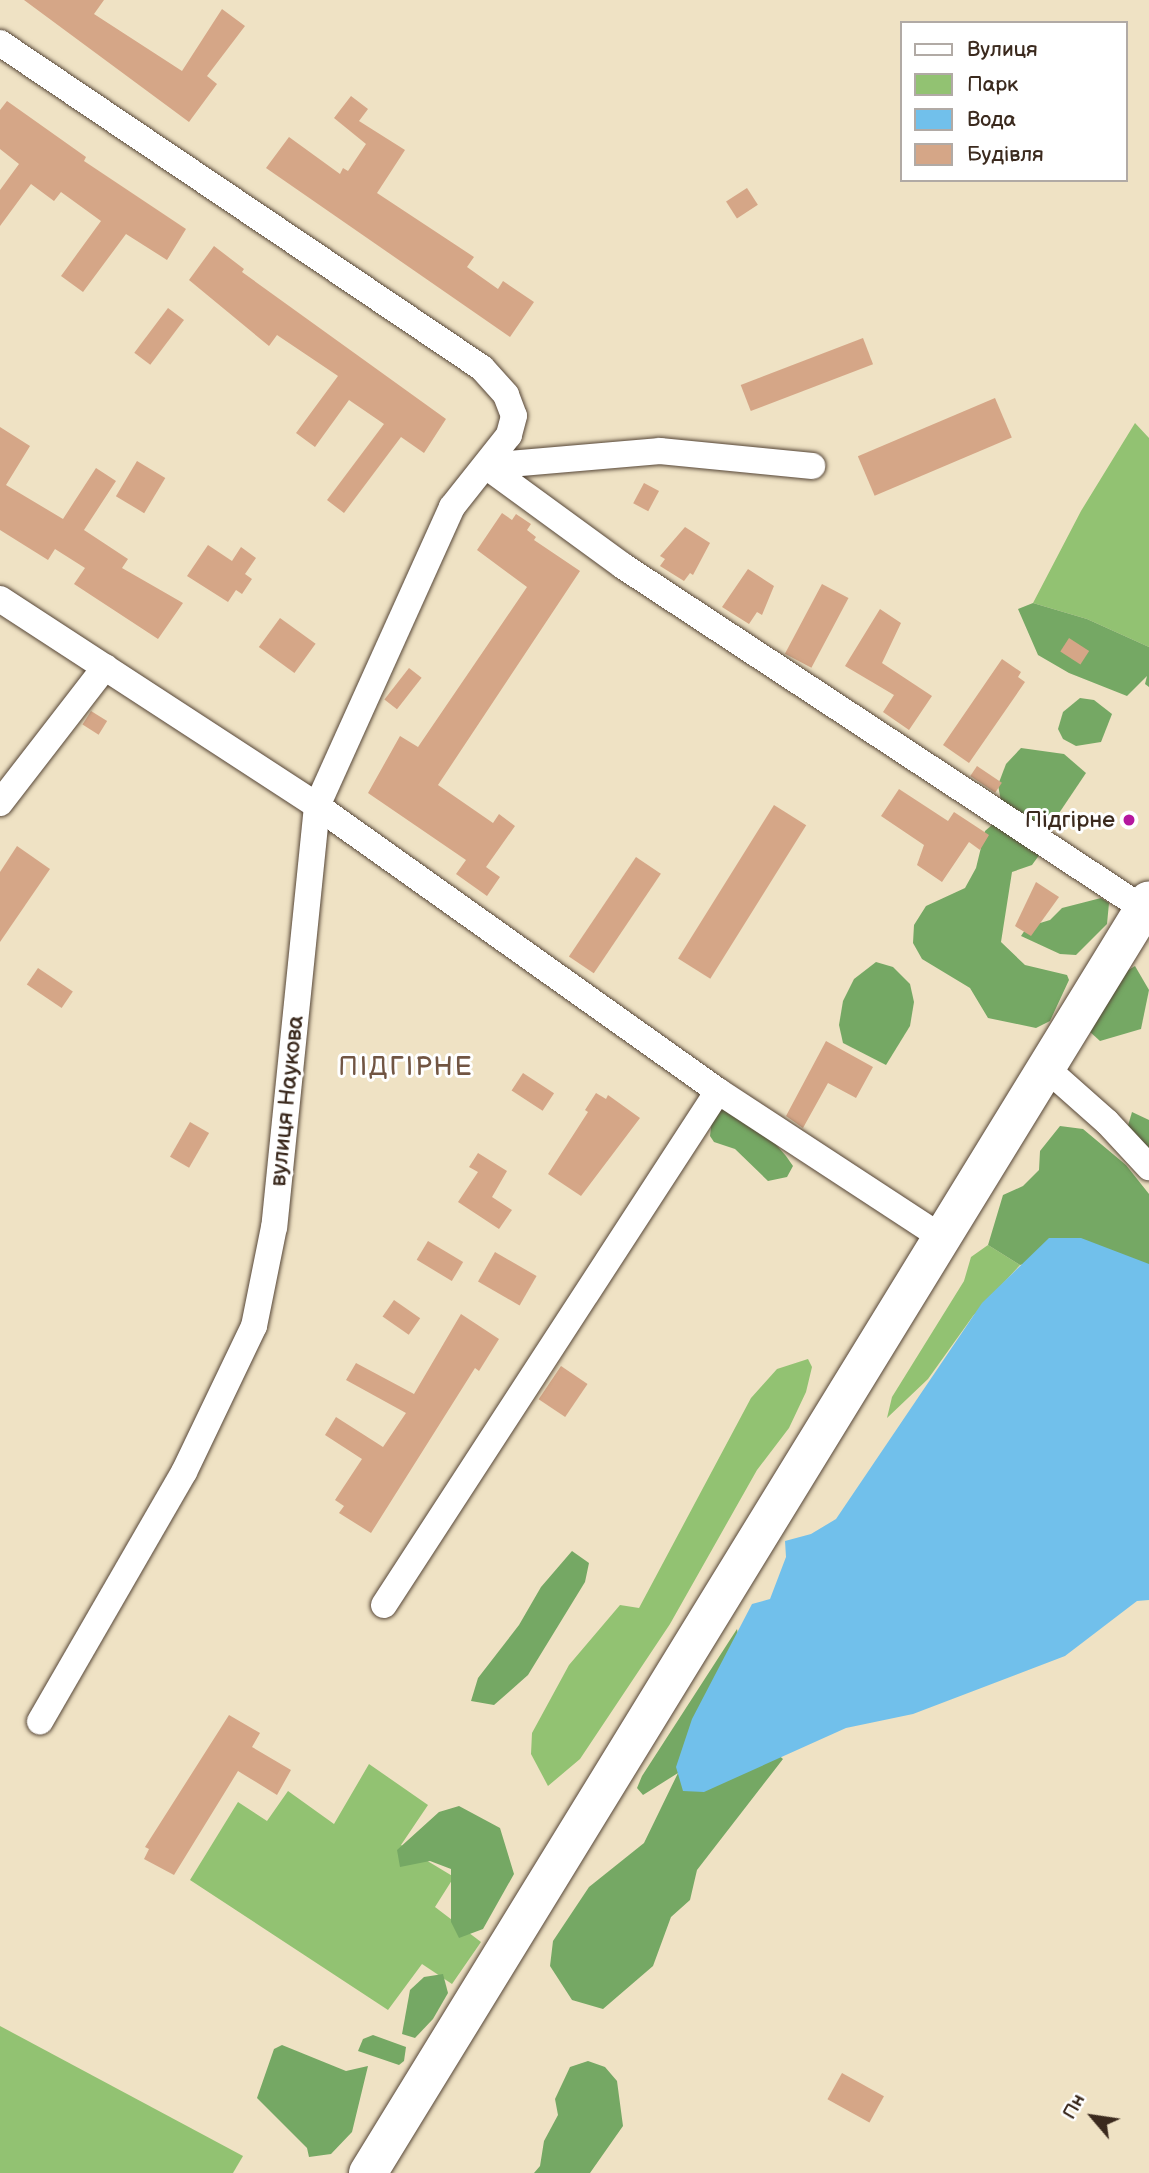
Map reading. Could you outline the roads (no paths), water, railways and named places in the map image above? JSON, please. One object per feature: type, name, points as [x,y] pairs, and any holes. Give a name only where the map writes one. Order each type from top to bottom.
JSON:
[{"type":"highway","points":[[368,2173],[1146,904]]},
{"type":"street","name":"вулиця Наукова","points":[[0,43],[482,368],[506,395],[514,416],[509,435],[452,507],[317,806],[274,1227],[254,1326],[184,1472],[40,1721]]},
{"type":"street","points":[[486,466],[660,452],[812,466]]},
{"type":"street","points":[[486,466],[623,566],[1146,904]]},
{"type":"street","points":[[0,599],[317,806],[718,1091],[941,1237]]},
{"type":"street","points":[[0,803],[105,667]]},
{"type":"street","points":[[1046,1068],[1149,1167]]},
{"type":"street","points":[[384,1605],[718,1091]]},
{"type":"water","points":[[1049,1238],[1081,1238],[1149,1264],[1149,1600],[1137,1601],[1065,1656],[913,1714],[846,1728],[704,1792],[683,1791],[676,1767],[692,1719],[752,1604],[770,1599],[786,1557],[785,1541],[811,1534],[836,1519],[982,1303]]},
{"type":"place","name":"Підгірне","points":[[1129,820]]},
{"type":"district","name":"ПІДГІРНЕ","points":[[406,1068]]}]
